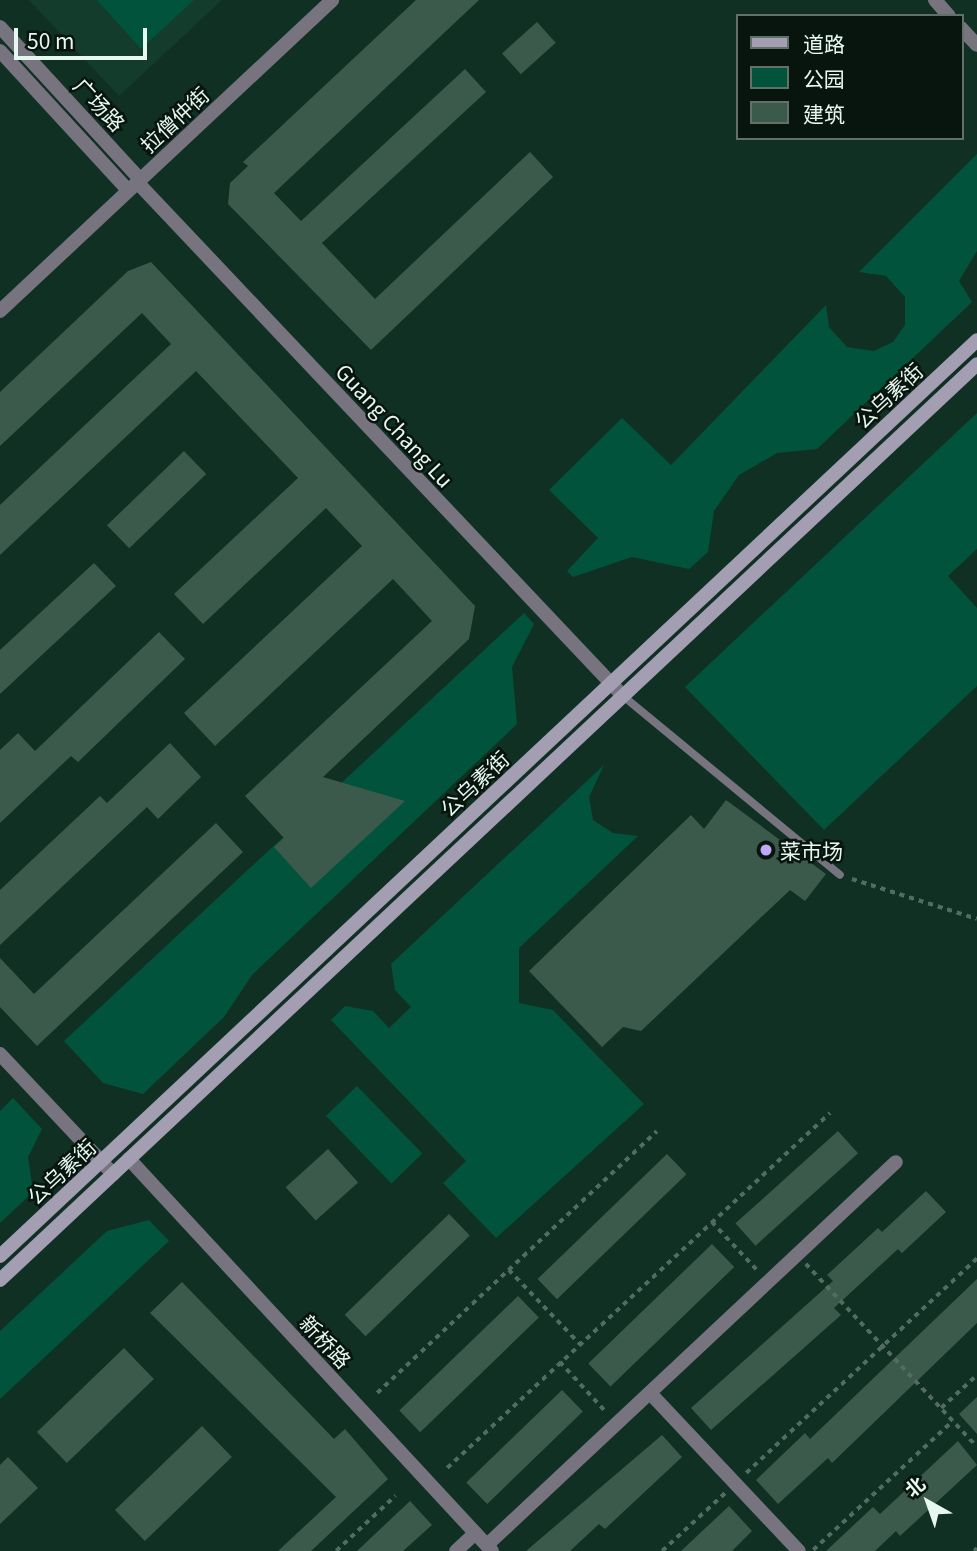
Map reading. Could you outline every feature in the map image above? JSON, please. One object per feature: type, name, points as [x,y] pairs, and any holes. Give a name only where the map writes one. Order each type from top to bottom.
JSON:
[{"type":"main road","name":"公乌素街","points":[[0,1256],[977,340]]},
{"type":"main road","name":"公乌素街","points":[[0,1280],[977,364]]},
{"type":"street","name":"拉僧仲街","points":[[0,311],[332,0]]},
{"type":"street","points":[[934,0],[948,14]]},
{"type":"street","name":"广场路","points":[[0,27],[135,184]]},
{"type":"street","points":[[963,30],[977,45]]},
{"type":"street","name":"广场路","points":[[0,51],[135,184]]},
{"type":"street","name":"Guang Chang Lu","points":[[135,184],[623,696]]},
{"type":"street","points":[[0,1054],[113,1174]]},
{"type":"street","name":"新桥路","points":[[129,1159],[490,1548]]},
{"type":"street","points":[[490,1548],[617,1423],[897,1162]]},
{"type":"street","points":[[650,1393],[799,1551]]},
{"type":"street","points":[[456,1551],[475,1533]]},
{"type":"lane","points":[[623,696],[840,875]]},
{"type":"path","points":[[840,875],[977,919]]},
{"type":"path","points":[[447,1468],[830,1112]]},
{"type":"path","points":[[377,1393],[657,1131]]},
{"type":"path","points":[[712,1222],[768,1282]]},
{"type":"path","points":[[798,1255],[977,1447]]},
{"type":"path","points":[[742,1476],[977,1258]]},
{"type":"path","points":[[509,1270],[580,1344]]},
{"type":"path","points":[[560,1362],[617,1423]]},
{"type":"path","points":[[941,1408],[977,1375]]},
{"type":"path","points":[[813,1551],[953,1421]]},
{"type":"path","points":[[662,1551],[732,1486]]},
{"type":"path","points":[[336,1551],[395,1496]]},
{"type":"shaded area","points":[[29,0],[222,0],[119,96]]},
{"type":"green space","points":[[97,0],[194,0],[141,49]]},
{"type":"green space","points":[[977,154],[977,251],[959,281],[972,302],[817,449],[777,453],[739,475],[714,511],[708,552],[689,569],[632,557],[573,577],[567,571],[598,538],[549,490],[622,418],[671,465],[826,305],[829,327],[847,347],[874,351],[893,342],[905,325],[905,297],[886,276],[859,272]]},
{"type":"green space","points":[[977,413],[977,549],[948,576],[977,608],[977,686],[824,830],[685,687]]},
{"type":"green space","points":[[524,613],[534,624],[512,667],[517,724],[252,975],[224,1017],[143,1094],[103,1083],[64,1041]]},
{"type":"green space","points":[[604,765],[589,797],[593,820],[613,833],[638,836],[519,948],[519,1003],[553,1010],[644,1104],[496,1238],[443,1183],[466,1161],[331,1020],[345,1006],[373,1011],[389,1028],[411,1007],[395,990],[391,964]]},
{"type":"green space","points":[[357,1086],[422,1154],[391,1183],[326,1116]]},
{"type":"green space","points":[[13,1098],[42,1129],[28,1157],[33,1192],[0,1223],[0,1111]]},
{"type":"green space","points":[[149,1220],[169,1241],[0,1399],[0,1331],[107,1231]]},
{"type":"building","points":[[416,0],[479,0],[274,193],[301,221],[465,69],[486,92],[322,243],[375,299],[530,152],[553,177],[371,350],[228,204],[230,183],[248,166],[243,162]]},
{"type":"building","points":[[537,22],[556,43],[521,74],[502,53]]},
{"type":"building","points":[[151,262],[475,606],[469,639],[323,777],[405,801],[311,888],[274,847],[284,838],[245,796],[432,621],[393,579],[215,746],[184,713],[362,546],[326,508],[203,624],[174,594],[298,478],[196,371],[0,555],[0,505],[171,344],[142,313],[0,446],[0,392],[128,271]]},
{"type":"building","points":[[184,451],[206,474],[129,548],[107,525]]},
{"type":"building","points":[[94,563],[116,586],[0,694],[0,650]]},
{"type":"building","points":[[159,632],[185,659],[78,762],[71,756],[0,823],[0,750],[18,733],[35,751]]},
{"type":"building","points":[[170,743],[201,777],[158,819],[147,807],[0,945],[0,890],[100,796],[107,803]]},
{"type":"building","points":[[726,800],[826,874],[805,901],[790,890],[641,1031],[623,1027],[602,1047],[529,971],[691,815],[704,829]]},
{"type":"building","points":[[216,823],[243,852],[37,1046],[0,1007],[0,958],[34,994]]},
{"type":"building","points":[[838,1131],[858,1153],[756,1246],[735,1223]]},
{"type":"building","points":[[328,1149],[358,1182],[316,1221],[286,1187]]},
{"type":"building","points":[[667,1154],[686,1174],[557,1299],[538,1279]]},
{"type":"building","points":[[926,1191],[946,1212],[902,1253],[898,1249],[834,1308],[841,1315],[711,1430],[691,1408],[833,1281],[827,1275],[878,1228],[882,1232]]},
{"type":"building","points":[[449,1214],[470,1236],[366,1336],[345,1315]]},
{"type":"building","points":[[712,1244],[734,1267],[611,1387],[588,1363]]},
{"type":"building","points":[[977,1279],[977,1323],[832,1463],[828,1458],[778,1504],[756,1480],[805,1433],[810,1439]]},
{"type":"building","points":[[182,1282],[334,1439],[345,1429],[388,1479],[311,1551],[278,1551],[336,1497],[150,1313]]},
{"type":"building","points":[[518,1296],[539,1318],[420,1432],[399,1411]]},
{"type":"building","points":[[124,1348],[154,1379],[67,1463],[37,1432]]},
{"type":"building","points":[[562,1390],[583,1412],[487,1504],[466,1482]]},
{"type":"building","points":[[977,1397],[977,1434],[959,1414]]},
{"type":"building","points":[[202,1426],[232,1457],[145,1541],[115,1510]]},
{"type":"building","points":[[662,1435],[682,1457],[605,1529],[599,1524],[570,1551],[526,1551]]},
{"type":"building","points":[[958,1441],[977,1465],[900,1536],[896,1531],[875,1551],[826,1551],[873,1507],[880,1514]]},
{"type":"building","points":[[8,1457],[38,1488],[0,1524],[0,1465]]},
{"type":"building","points":[[410,1501],[432,1525],[403,1551],[357,1551]]},
{"type":"building","points":[[729,1506],[752,1531],[732,1551],[681,1551]]},
{"type":"place","name":"菜市场","points":[[766,850]]}]
